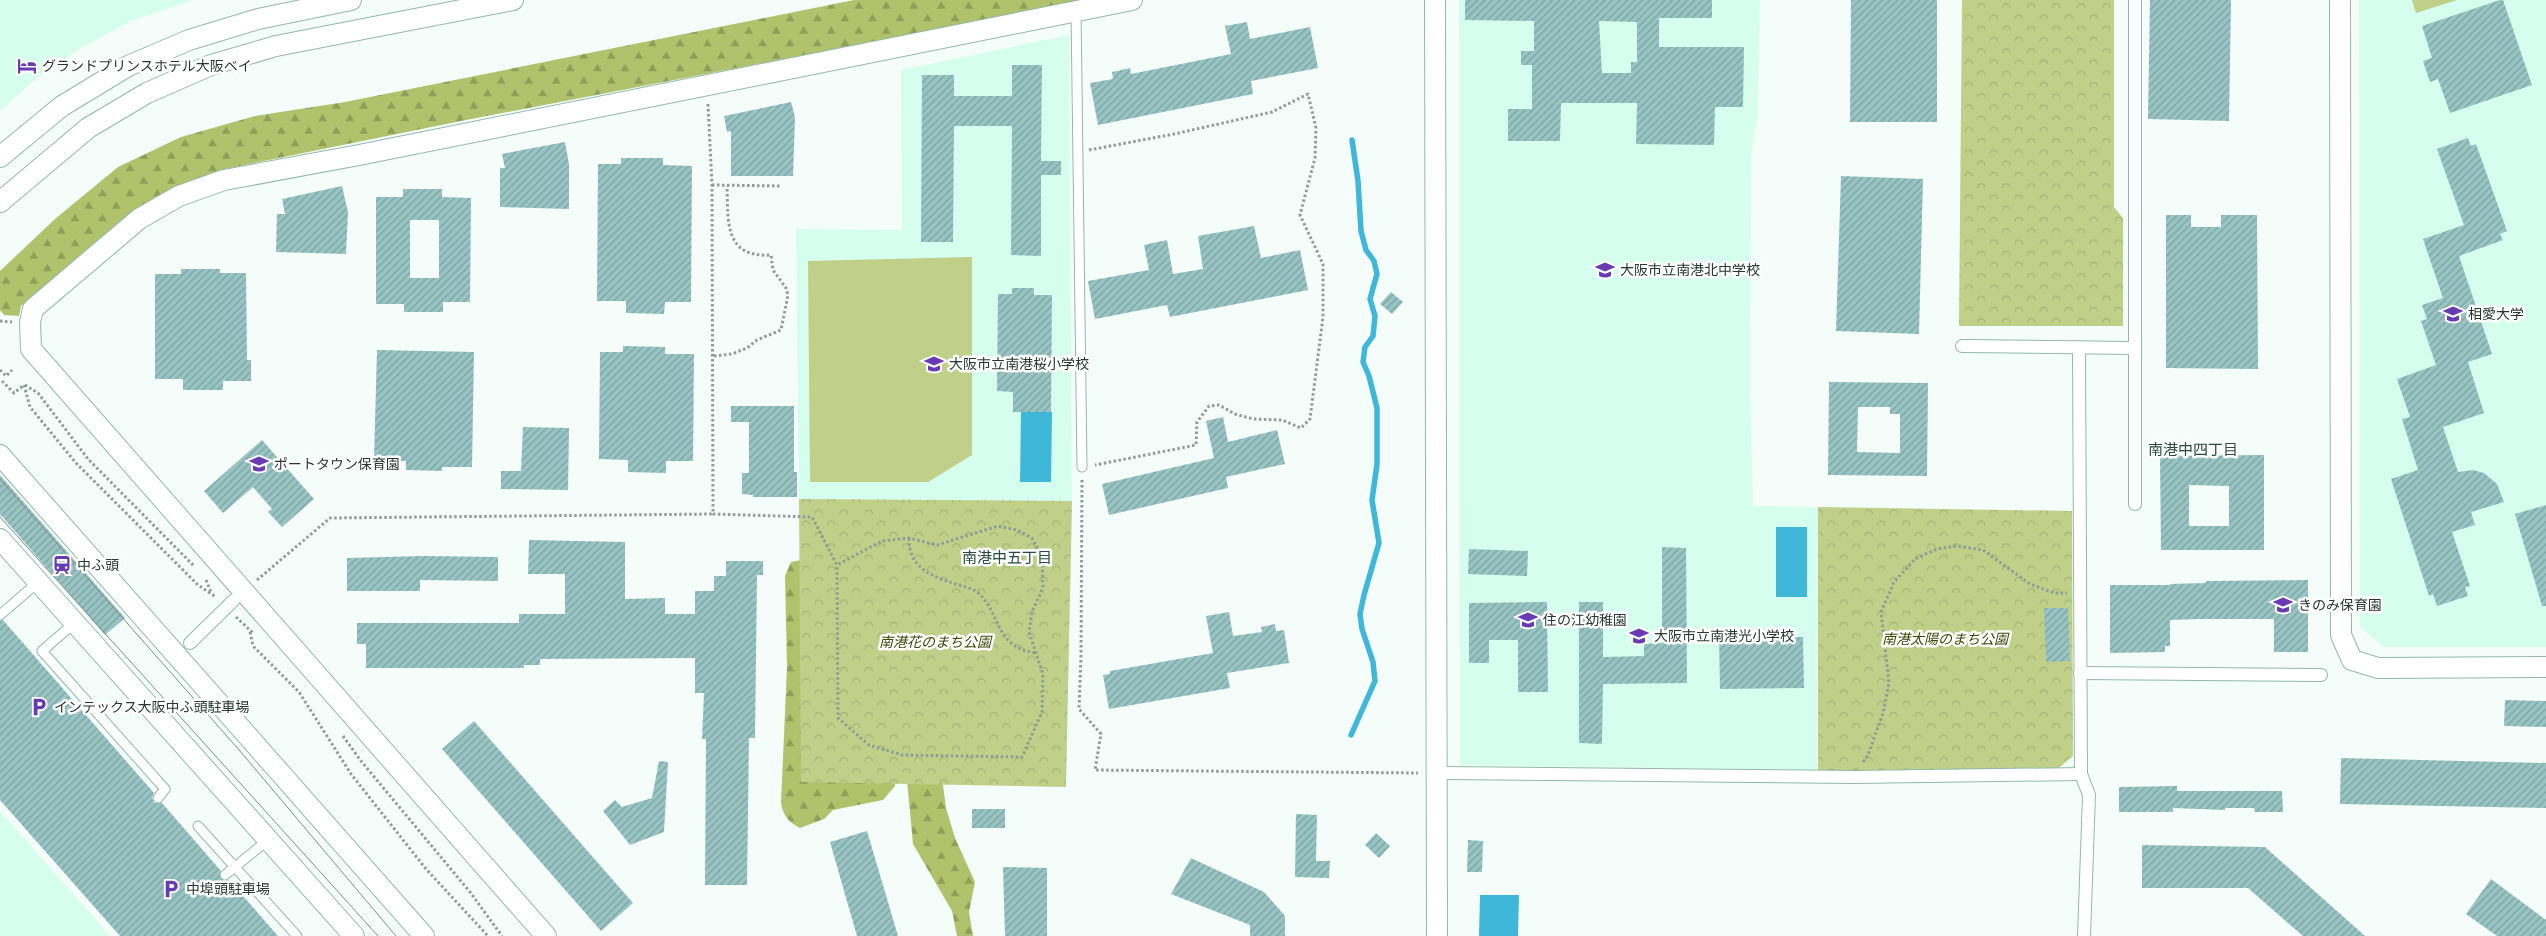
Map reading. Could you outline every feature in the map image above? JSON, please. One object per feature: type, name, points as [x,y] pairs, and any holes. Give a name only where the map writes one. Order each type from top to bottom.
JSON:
[{"type":"street","points":[[0,157],[62,106],[128,66],[189,40],[258,19],[351,0]]},
{"type":"street","points":[[0,202],[88,128],[147,92],[211,65],[276,46],[513,0]]},
{"type":"street","points":[[546,936],[31,349],[30,322],[34,309],[139,219],[179,196],[215,183],[1132,0]]},
{"type":"street","points":[[1435,0],[1437,936]]},
{"type":"street","points":[[2135,0],[2133,348],[2135,504]]},
{"type":"street","points":[[2340,0],[2341,635],[2352,660],[2378,668],[2546,667]]},
{"type":"street","points":[[1962,346],[2133,348]]},
{"type":"street","points":[[2079,347],[2081,774],[2089,795],[2084,936]]},
{"type":"street","points":[[0,455],[424,936]]},
{"type":"street","points":[[0,539],[73,624],[354,936]]},
{"type":"street","points":[[190,643],[234,600]]},
{"type":"street","points":[[2080,673],[2321,676]]},
{"type":"street","points":[[1437,773],[1853,777],[2081,774]]},
{"type":"lane","points":[[1076,11],[1076,152],[1082,467]]},
{"type":"lane","points":[[0,615],[37,583]]},
{"type":"lane","points":[[73,624],[42,651],[166,789],[158,798]]},
{"type":"lane","points":[[198,826],[297,936]]},
{"type":"lane","points":[[225,875],[268,840]]},
{"type":"path","points":[[707,84],[712,185],[713,514]]},
{"type":"path","points":[[1076,152],[1174,134],[1272,112],[1308,94],[1316,128],[1315,158],[1300,215],[1323,264],[1323,317],[1310,419],[1301,428],[1282,420],[1253,419],[1235,414],[1218,405],[1209,406],[1197,422],[1196,445],[1082,467],[1082,656],[1079,708],[1101,734],[1095,770],[1437,773]]},
{"type":"path","points":[[712,185],[781,186]]},
{"type":"path","points":[[714,356],[732,354],[747,348],[757,340],[781,330],[788,295],[786,288],[773,270],[771,255],[749,254],[732,239],[728,216],[727,186]]},
{"type":"path","points":[[0,321],[0,327]]},
{"type":"path","points":[[0,370],[6,376],[12,370]]},
{"type":"path","points":[[2,381],[14,393],[24,385]]},
{"type":"path","points":[[24,385],[38,393],[88,459],[199,572]]},
{"type":"path","points":[[24,385],[30,407],[76,463],[198,585],[212,592],[206,579]]},
{"type":"path","points":[[256,581],[330,518],[713,514],[812,517],[837,565],[838,718],[869,745],[902,755],[1022,757],[1042,712],[1043,674],[1029,632],[1032,612],[1043,588],[1042,557],[1032,538],[1017,530],[998,526],[937,545],[909,538],[882,541],[837,565]]},
{"type":"path","points":[[909,538],[911,558],[922,570],[978,592],[999,628],[1012,644],[1024,652],[1036,652]]},
{"type":"path","points":[[1853,777],[1868,755],[1887,699],[1888,666],[1881,612],[1894,582],[1916,559],[1937,549],[1956,546],[1983,550],[2030,584],[2054,593],[2081,592]]},
{"type":"path","points":[[256,634],[250,632],[253,646],[299,692],[351,774],[426,869],[488,936]]},
{"type":"path","points":[[338,729],[361,762],[470,892],[502,936]]},
{"type":"shaded area","name":"グランドプリンスホテル大阪ベイ","points":[[0,0],[193,0],[131,21],[74,52],[33,81],[0,111]]},
{"type":"shaded area","points":[[1459,0],[1760,0],[1758,112],[1751,155],[1750,386],[1753,506],[1818,507],[1817,770],[1460,765]]},
{"type":"shaded area","name":"相愛大学","points":[[2359,0],[2546,0],[2546,647],[2384,647],[2360,627]]},
{"type":"shaded area","name":"大阪市立南港桜小学校","points":[[1069,35],[1072,501],[799,499],[796,229],[902,230],[901,70]]},
{"type":"shaded area","points":[[0,811],[110,936],[0,936]]},
{"type":"green space","points":[[854,0],[1082,0],[220,170],[159,195],[119,222],[21,306],[19,316],[4,315],[0,310],[0,271],[55,219],[118,167],[181,137],[255,116],[345,102]]},
{"type":"green space","points":[[1962,0],[2114,0],[2114,207],[2123,218],[2123,326],[1959,326]]},
{"type":"green space","points":[[2412,0],[2457,0],[2416,13]]},
{"type":"green space","points":[[972,257],[972,455],[928,482],[810,482],[808,261]]},
{"type":"green space","name":"南港花のまち公園","points":[[799,499],[1072,501],[1066,787],[801,782]]},
{"type":"green space","name":"南港太陽のまち公園","points":[[1818,507],[2072,511],[2073,756],[2054,772],[1818,770]]},
{"type":"green space","points":[[806,559],[895,773],[895,786],[883,800],[833,810],[824,819],[800,828],[787,818],[781,803],[787,667],[785,576],[791,562]]},
{"type":"green space","points":[[936,767],[943,785],[946,808],[955,838],[975,882],[969,912],[973,936],[957,936],[952,911],[913,844],[907,781]]},
{"type":"water","points":[[1021,412],[1052,412],[1051,482],[1020,482]]},
{"type":"water","points":[[1776,527],[1807,527],[1807,597],[1776,597]]},
{"type":"water","points":[[1480,895],[1519,895],[1518,936],[1479,936]]},
{"type":"building","points":[[1465,0],[1712,0],[1712,18],[1659,18],[1659,47],[1744,47],[1743,107],[1715,107],[1714,145],[1636,144],[1637,103],[1561,103],[1560,141],[1508,141],[1508,109],[1532,109],[1532,65],[1521,65],[1521,51],[1534,51],[1534,21],[1465,20]],"holes":[[[1599,21],[1637,22],[1637,62],[1631,62],[1631,73],[1602,73]]]},
{"type":"building","points":[[1851,0],[1937,0],[1937,122],[1850,122]]},
{"type":"building","points":[[2150,0],[2231,0],[2229,121],[2148,119]]},
{"type":"building","points":[[2503,0],[2532,85],[2450,113],[2438,79],[2430,82],[2423,61],[2432,58],[2422,26]]},
{"type":"building","points":[[1247,22],[1250,39],[1310,27],[1318,68],[1251,81],[1253,94],[1098,125],[1090,83],[1113,79],[1112,72],[1130,68],[1131,74],[1231,54],[1225,26]]},
{"type":"building","points":[[1012,65],[1042,65],[1041,161],[1061,161],[1061,175],[1041,175],[1041,256],[1011,255],[1012,126],[954,126],[953,242],[921,242],[922,75],[954,75],[954,96],[1012,96]]},
{"type":"building","points":[[791,102],[795,117],[793,176],[731,176],[731,131],[727,132],[724,116]]},
{"type":"building","points":[[2468,138],[2471,146],[2476,144],[2507,231],[2500,234],[2503,240],[2459,256],[2492,354],[2468,362],[2484,413],[2443,427],[2458,472],[2473,470],[2484,473],[2497,484],[2504,502],[2471,512],[2475,525],[2452,532],[2470,586],[2465,587],[2468,596],[2437,606],[2433,594],[2429,596],[2391,479],[2418,470],[2402,419],[2410,417],[2397,379],[2436,365],[2421,321],[2427,319],[2422,305],[2443,298],[2423,239],[2464,225],[2437,149]]},
{"type":"building","points":[[565,142],[569,164],[569,209],[500,207],[500,168],[505,168],[502,154]]},
{"type":"building","points":[[621,158],[663,158],[663,165],[692,166],[691,302],[665,302],[664,314],[626,313],[626,301],[597,301],[598,164],[621,164]]},
{"type":"building","points":[[1841,176],[1923,179],[1919,334],[1836,331]]},
{"type":"building","points":[[342,186],[348,212],[346,254],[276,252],[277,214],[285,214],[282,199]]},
{"type":"building","points":[[403,189],[442,189],[442,197],[471,198],[470,302],[443,302],[443,312],[404,312],[404,304],[376,304],[376,197],[403,197]],"holes":[[[410,220],[439,220],[439,278],[410,278]]]},
{"type":"building","points":[[2166,215],[2191,215],[2191,227],[2221,227],[2221,215],[2257,215],[2258,369],[2166,368]]},
{"type":"building","points":[[1254,226],[1261,258],[1300,250],[1308,290],[1170,317],[1167,305],[1095,319],[1088,281],[1149,270],[1144,245],[1167,240],[1173,274],[1203,269],[1198,236]]},
{"type":"building","points":[[181,269],[220,269],[220,273],[246,273],[247,360],[251,360],[251,381],[223,381],[223,390],[183,390],[183,379],[155,379],[155,274],[181,274]]},
{"type":"building","points":[[1012,288],[1034,288],[1034,295],[1052,295],[1051,412],[1013,412],[1013,392],[997,391],[998,294],[1012,294]]},
{"type":"building","points":[[1391,292],[1403,302],[1392,314],[1380,304]]},
{"type":"building","points":[[623,346],[665,347],[665,354],[694,354],[693,461],[666,461],[666,473],[628,472],[628,460],[599,459],[600,352],[623,352]]},
{"type":"building","points":[[377,350],[474,352],[472,467],[442,467],[442,471],[406,470],[406,461],[374,460]]},
{"type":"building","points":[[1829,382],[1928,383],[1927,476],[1828,475]],"holes":[[[1858,407],[1890,407],[1890,414],[1900,414],[1900,453],[1857,452]]]},
{"type":"building","points":[[731,406],[794,406],[794,472],[797,472],[797,497],[753,497],[753,495],[742,494],[742,473],[749,473],[749,422],[731,422]]},
{"type":"building","points":[[1223,417],[1228,442],[1277,430],[1285,464],[1226,477],[1228,488],[1109,515],[1102,484],[1214,458],[1206,421]]},
{"type":"building","points":[[523,427],[569,428],[568,490],[501,489],[501,471],[521,471]]},
{"type":"building","name":"ポートタウン保育園","points":[[262,440],[314,499],[282,527],[268,512],[272,509],[253,487],[223,513],[204,491]]},
{"type":"building","points":[[2264,455],[2264,550],[2161,550],[2160,456]],"holes":[[[2189,485],[2229,486],[2229,526],[2189,526]]]},
{"type":"building","points":[[0,475],[125,618],[105,635],[0,514]]},
{"type":"building","points":[[2546,505],[2546,606],[2542,606],[2515,514]]},
{"type":"building","points":[[529,540],[625,542],[625,599],[665,598],[665,614],[695,614],[695,591],[714,591],[714,576],[726,576],[726,561],[763,561],[763,575],[757,575],[755,738],[749,738],[747,885],[705,885],[706,739],[702,739],[704,693],[695,693],[695,658],[540,659],[540,665],[524,665],[524,668],[366,668],[366,644],[357,644],[357,623],[519,623],[519,614],[565,614],[565,574],[528,574]]},
{"type":"building","points":[[1662,547],[1686,548],[1687,683],[1603,684],[1602,744],[1579,743],[1579,602],[1603,602],[1603,657],[1644,656],[1644,644],[1662,643]]},
{"type":"building","points":[[1469,549],[1528,551],[1527,576],[1468,574]]},
{"type":"building","points":[[498,557],[498,581],[420,580],[420,591],[347,591],[347,558]]},
{"type":"building","points":[[2308,580],[2308,652],[2274,652],[2274,619],[2200,619],[2170,620],[2170,646],[2165,646],[2165,652],[2110,653],[2110,585],[2170,585],[2206,583],[2206,581]]},
{"type":"building","points":[[1547,602],[1548,692],[1518,692],[1518,640],[1489,640],[1489,663],[1469,663],[1469,603]]},
{"type":"building","points":[[2044,608],[2068,608],[2070,661],[2046,662]]},
{"type":"building","points":[[1229,612],[1233,636],[1262,632],[1261,627],[1275,624],[1276,631],[1284,630],[1289,663],[1227,673],[1230,688],[1109,709],[1103,675],[1110,674],[1110,671],[1213,653],[1206,616]]},
{"type":"building","name":"インテックス大阪中ふ頭駐車場","points":[[3,620],[154,793],[152,798],[154,803],[162,803],[221,871],[221,879],[229,880],[278,936],[120,936],[0,800],[0,621]]},
{"type":"building","points":[[1803,637],[1804,688],[1720,689],[1719,638]]},
{"type":"building","points":[[2505,700],[2546,701],[2546,727],[2504,726]]},
{"type":"building","points":[[474,721],[633,903],[601,931],[442,749]]},
{"type":"building","points":[[2341,758],[2546,763],[2546,808],[2340,804]]},
{"type":"building","points":[[659,761],[668,762],[664,832],[630,845],[603,811],[615,800],[622,807],[652,798]]},
{"type":"building","points":[[2177,786],[2177,791],[2282,791],[2283,812],[2255,812],[2254,808],[2225,808],[2225,810],[2173,808],[2173,812],[2119,812],[2119,787]]},
{"type":"building","points":[[972,809],[1005,809],[1005,828],[972,828]]},
{"type":"building","points":[[1296,814],[1317,815],[1316,861],[1330,861],[1329,878],[1295,877]]},
{"type":"building","points":[[867,831],[898,936],[857,936],[830,842]]},
{"type":"building","points":[[1376,833],[1390,846],[1379,858],[1365,845]]},
{"type":"building","points":[[1468,840],[1483,841],[1482,872],[1467,872]]},
{"type":"building","points":[[2142,845],[2265,847],[2365,936],[2303,936],[2248,888],[2142,888]]},
{"type":"building","points":[[1191,858],[1264,892],[1285,916],[1285,936],[1250,936],[1250,925],[1171,894]]},
{"type":"building","points":[[1003,867],[1047,868],[1047,936],[1005,936]]},
{"type":"building","points":[[2491,879],[2546,920],[2546,936],[2497,936],[2466,914]]},
{"type":"waterway","points":[[1351,735],[1375,681],[1373,662],[1362,629],[1360,614],[1379,543],[1372,500],[1377,464],[1377,408],[1369,376],[1363,362],[1365,347],[1373,336],[1375,316],[1370,299],[1377,274],[1374,261],[1366,250],[1361,231],[1358,181],[1352,140]]},
{"type":"tram line","points":[[0,479],[240,751],[396,936]]},
{"type":"tram line","points":[[0,517],[378,936]]},
{"type":"place","name":"グランドプリンスホテル大阪ベイ","points":[[27,66]]},
{"type":"place","name":"大阪市立南港北中学校","points":[[1605,270]]},
{"type":"place","name":"相愛大学","points":[[2453,314]]},
{"type":"place","name":"大阪市立南港桜小学校","points":[[934,364]]},
{"type":"place","name":"ポートタウン保育園","points":[[259,464]]},
{"type":"place","name":"中ふ頭","points":[[62,565]]},
{"type":"place","name":"きのみ保育園","points":[[2283,605]]},
{"type":"place","name":"住の江幼稚園","points":[[1528,620]]},
{"type":"place","name":"大阪市立南港光小学校","points":[[1639,636]]},
{"type":"place","name":"インテックス大阪中ふ頭駐車場","points":[[39,707]]},
{"type":"place","name":"中埠頭駐車場","points":[[171,889]]},
{"type":"district","name":"南港中四丁目","points":[[2193,450]]},
{"type":"district","name":"南港中五丁目","points":[[1007,558]]}]
